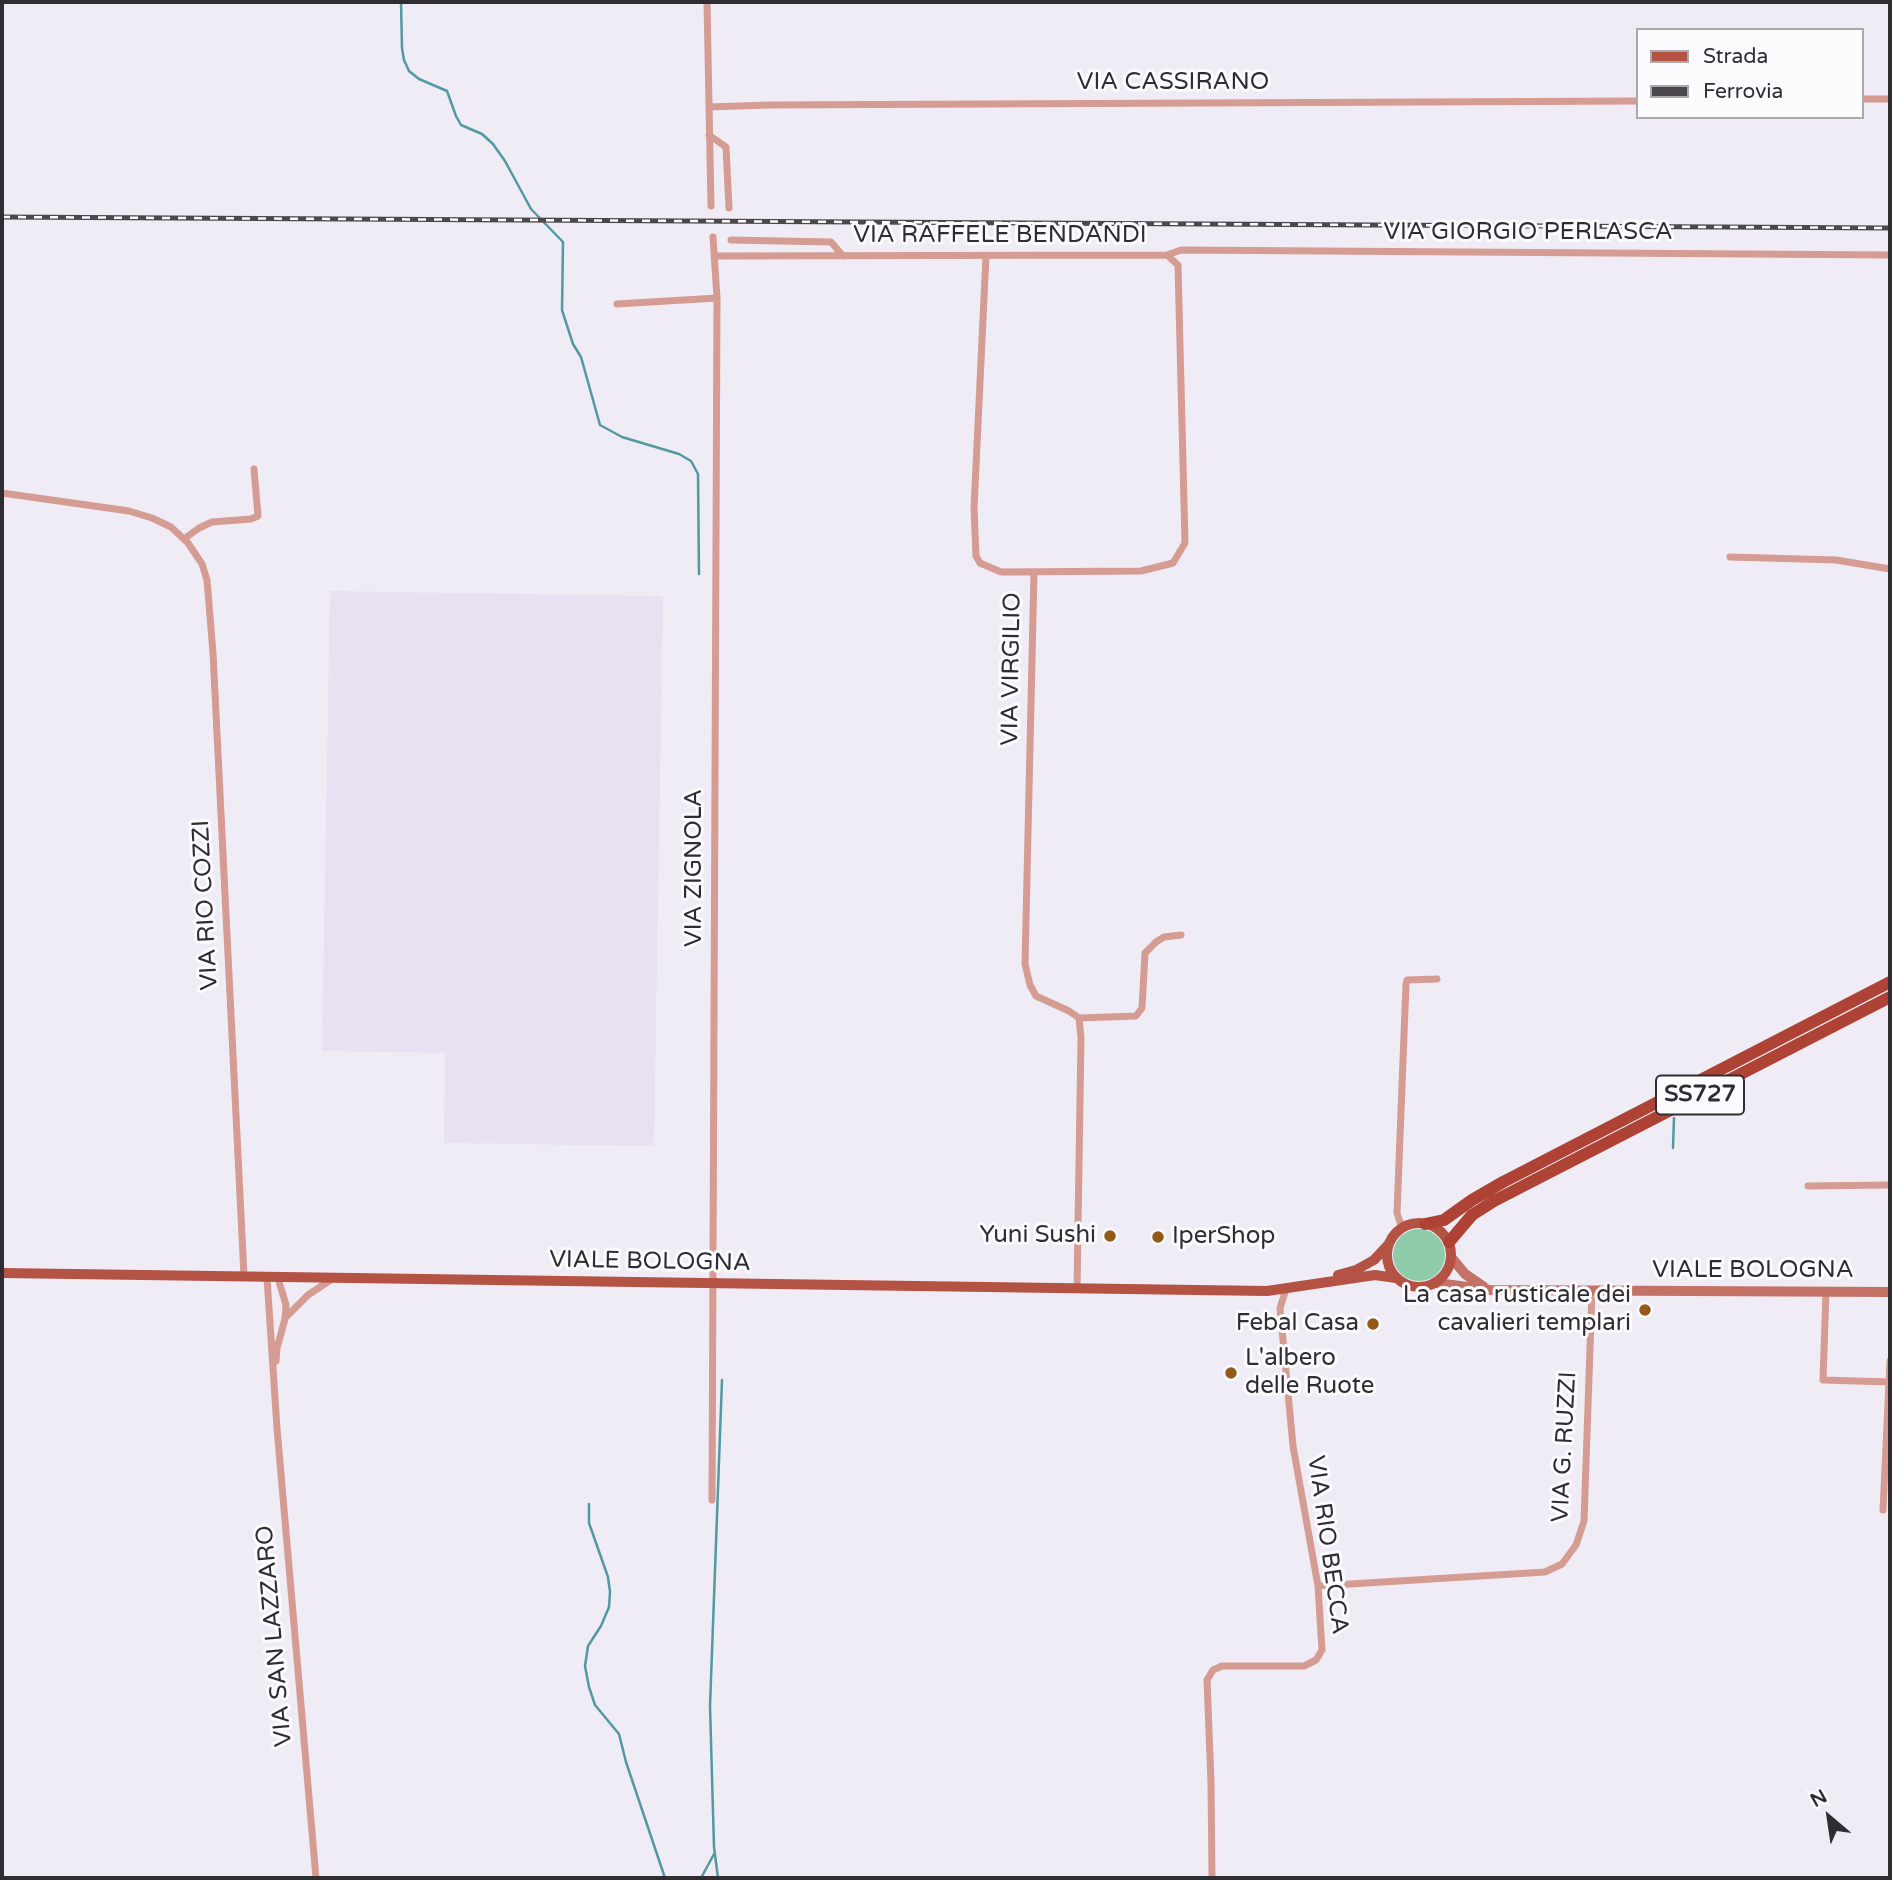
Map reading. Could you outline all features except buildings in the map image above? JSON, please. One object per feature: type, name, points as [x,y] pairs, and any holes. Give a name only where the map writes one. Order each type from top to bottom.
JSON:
[{"type":"highway","name":"SS727","points":[[1425,1224],[1444,1220],[1503,1182],[1890,982]]},
{"type":"highway","name":"SS727","points":[[1449,1242],[1472,1215],[1494,1200],[1890,997]]},
{"type":"main road","points":[[1291,1288],[1356,1270],[1374,1260],[1402,1228],[1417,1223],[1439,1230],[1449,1242],[1449,1267],[1437,1283],[1423,1288],[1408,1286],[1396,1278],[1388,1266],[1388,1245]]},
{"type":"main road","points":[[1451,1257],[1465,1274],[1490,1290]]},
{"type":"main road","name":"VIALE BOLOGNA","points":[[2,1273],[1077,1289],[1267,1291],[1291,1288]]},
{"type":"main road","points":[[1291,1288],[1375,1275],[1396,1278]]},
{"type":"main road","name":"VIALE BOLOGNA","points":[[1437,1283],[1490,1290],[1890,1292]]},
{"type":"street","points":[[707,2],[711,206]]},
{"type":"street","points":[[1864,99],[1890,99]]},
{"type":"street","name":"VIA CASSIRANO","points":[[709,107],[782,104],[1636,101]]},
{"type":"street","points":[[709,135],[726,147],[729,208]]},
{"type":"street","name":"VIA ZIGNOLA","points":[[712,1500],[717,298],[713,237]]},
{"type":"street","points":[[731,240],[831,242],[843,256]]},
{"type":"street","name":"VIA GIORGIO PERLASCA","points":[[1167,255],[1181,250],[1890,255]]},
{"type":"street","name":"VIA RAFFELE BENDANDI","points":[[714,256],[1167,255],[1178,265],[1185,543],[1174,563],[1142,571],[1034,572]]},
{"type":"street","name":"VIA VIRGILIO","points":[[986,256],[974,508],[976,556],[980,562],[1002,572],[1034,572],[1025,964],[1036,996],[1069,1010],[1079,1018]]},
{"type":"street","points":[[617,304],[717,298]]},
{"type":"street","points":[[184,539],[212,522],[258,516],[254,469]]},
{"type":"street","name":"VIA RIO COZZI","points":[[2,493],[129,511],[171,527],[184,539],[202,564],[207,580],[214,666],[244,1276]]},
{"type":"street","points":[[1730,557],[1836,560],[1890,569]]},
{"type":"street","points":[[1077,1289],[1081,1038],[1079,1018],[1136,1016],[1142,1007],[1145,953],[1164,937],[1181,934]]},
{"type":"street","points":[[1402,1228],[1397,1213],[1406,984],[1407,980],[1437,979]]},
{"type":"street","points":[[1808,1186],[1890,1185]]},
{"type":"street","name":"VIA SAN LAZZARO","points":[[272,1278],[286,1305],[277,1348],[274,1389]]},
{"type":"street","name":"VIA SAN LAZZARO","points":[[272,1278],[274,1389],[316,1878]]},
{"type":"street","name":"VIA SAN LAZZARO","points":[[285,1319],[307,1295],[332,1279]]},
{"type":"street","name":"VIA RIO BECCA","points":[[1212,1878],[1207,1680],[1213,1671],[1222,1666],[1304,1666],[1316,1660],[1322,1650],[1318,1586],[1293,1446],[1280,1308],[1291,1288]]},
{"type":"street","name":"VIA G. RUZZI","points":[[1318,1586],[1545,1572],[1562,1564],[1576,1545],[1584,1521],[1592,1291]]},
{"type":"street","points":[[1826,1292],[1823,1380],[1890,1382]]},
{"type":"street","points":[[1883,1510],[1890,1361]]},
{"type":"shaded area","points":[[330,591],[663,596],[654,1146],[444,1143],[445,1053],[322,1051]]},
{"type":"green space","points":[[1419,1229],[1429,1231],[1437,1237],[1443,1245],[1443,1265],[1437,1273],[1429,1279],[1419,1281],[1409,1279],[1401,1273],[1395,1265],[1393,1255],[1395,1245],[1401,1237],[1409,1231]]},
{"type":"waterway","points":[[401,2],[402,48],[409,71],[419,79],[447,91],[461,125],[482,134],[493,144],[531,209],[563,242],[562,310],[573,344],[581,357],[600,425],[622,437],[679,454],[691,461],[698,474],[699,574]]},
{"type":"waterway","points":[[1673,1148],[1674,1118]]},
{"type":"waterway","points":[[718,1878],[714,1847],[710,1706],[722,1380]]},
{"type":"waterway","points":[[589,1504],[589,1523],[608,1577],[610,1592],[609,1607],[588,1646],[585,1666],[589,1687],[595,1705],[619,1734],[665,1878]]},
{"type":"waterway","points":[[701,1878],[714,1854]]},
{"type":"railway","points":[[2,217],[1890,228]]},
{"type":"place","name":"Yuni Sushi","points":[[1110,1236]]},
{"type":"place","name":"IperShop","points":[[1158,1237]]},
{"type":"place","name":"La casa rusticale dei cavalieri templari","points":[[1645,1310]]},
{"type":"place","name":"Febal Casa","points":[[1373,1324]]},
{"type":"place","name":"L'albero delle Ruote","points":[[1231,1373]]}]
